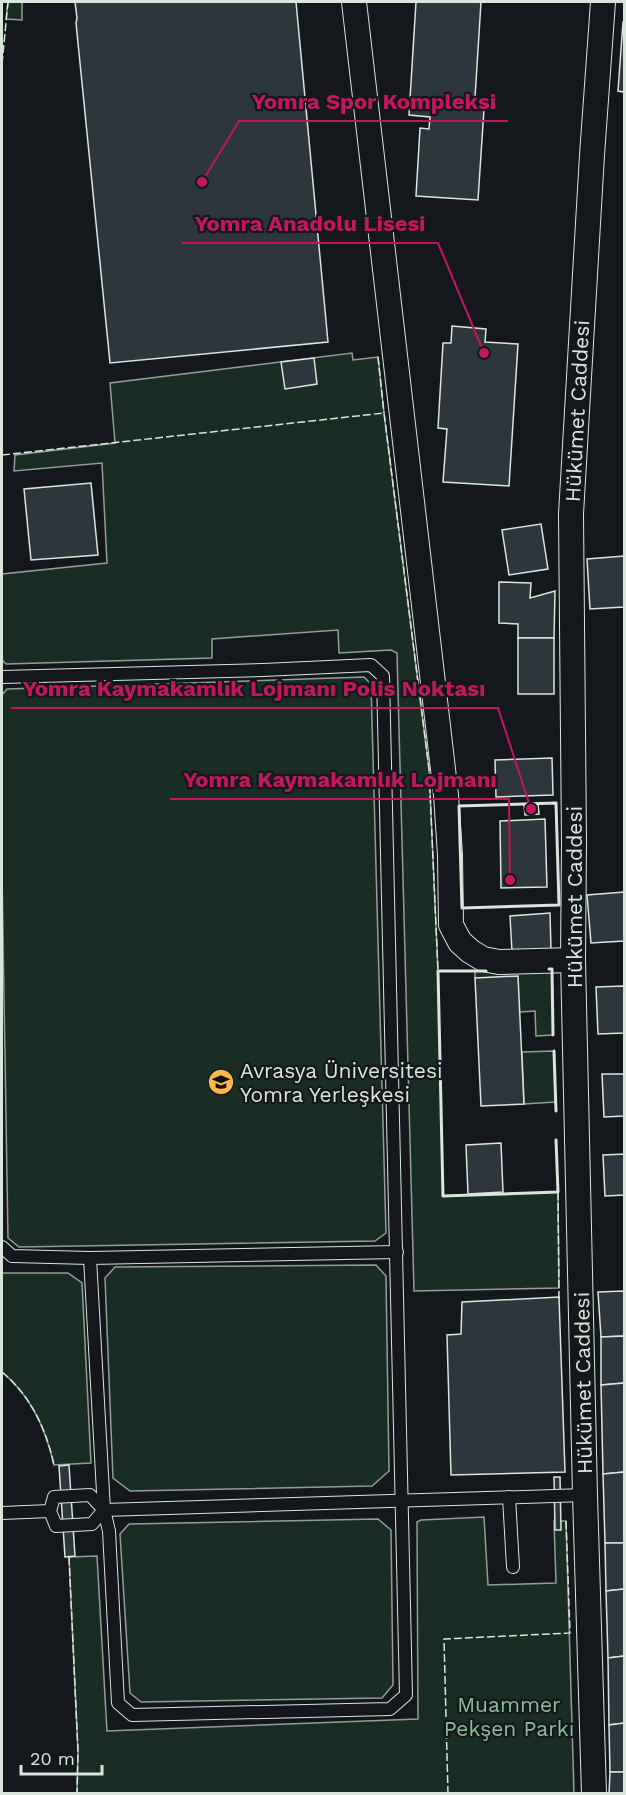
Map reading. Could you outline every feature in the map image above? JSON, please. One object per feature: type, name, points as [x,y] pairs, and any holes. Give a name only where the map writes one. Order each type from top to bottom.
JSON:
[{"type":"street","points":[[354,2],[446,795],[451,925],[460,942],[483,959],[499,962],[573,960]]},
{"type":"street","name":"Hükümet Caddesi","points":[[594,1794],[573,960],[571,514],[603,2]]},
{"type":"lane","points":[[2,677],[371,665],[383,676],[398,1252],[406,1695],[390,1709],[132,1715],[118,1703],[109,1531],[104,1509],[90,1258]]},
{"type":"lane","points":[[2,1247],[12,1256],[90,1258],[398,1252]]},
{"type":"lane","points":[[104,1509],[92,1524],[56,1526],[50,1511],[54,1497],[90,1495],[104,1509],[585,1495]]},
{"type":"lane","points":[[509,1497],[513,1567]]},
{"type":"lane","points":[[2,1513],[50,1511]]},
{"type":"green space","points":[[8,2],[22,2],[22,20],[6,19]]},
{"type":"green space","points":[[352,353],[353,360],[378,357],[429,769],[438,971],[443,1196],[558,1192],[559,1288],[414,1291],[397,653],[391,650],[339,653],[338,630],[212,639],[212,658],[6,664],[2,660],[2,574],[107,563],[102,463],[14,471],[15,455],[115,443],[110,383]]},
{"type":"green space","points":[[364,677],[371,684],[386,1233],[375,1241],[19,1247],[8,1238],[2,875],[2,695],[7,689]]},
{"type":"green space","points":[[552,969],[553,1035],[536,1036],[535,1011],[520,1012],[475,978],[475,971]]},
{"type":"green space","points":[[554,1051],[555,1102],[524,1104],[522,1052]]},
{"type":"green space","points":[[376,1265],[386,1276],[389,1471],[372,1486],[130,1491],[113,1478],[105,1278],[115,1267]]},
{"type":"green space","points":[[2,1273],[68,1273],[82,1283],[91,1463],[54,1465],[47,1439],[36,1414],[21,1392],[2,1372]]},
{"type":"green space","name":"Muammer Pekşen Parkı","points":[[484,1517],[488,1585],[556,1583],[554,1521],[566,1521],[574,1793],[77,1793],[78,1752],[69,1557],[97,1556],[107,1731],[418,1719],[417,1522]]},
{"type":"green space","points":[[378,1519],[391,1530],[393,1685],[382,1698],[141,1702],[130,1693],[120,1534],[129,1524]]},
{"type":"building","points":[[75,2],[296,2],[328,342],[110,363]]},
{"type":"building","points":[[416,2],[481,2],[475,98],[466,97],[465,108],[484,109],[478,200],[416,196],[420,128],[429,129],[430,117],[409,115]]},
{"type":"building","points":[[624,22],[624,92],[618,91]]},
{"type":"building","points":[[452,326],[486,329],[485,342],[518,344],[509,486],[443,482],[447,429],[438,428],[443,343],[451,343]]},
{"type":"building","points":[[314,358],[317,384],[285,389],[281,362]]},
{"type":"building","points":[[91,483],[98,555],[31,560],[24,489]]},
{"type":"building","points":[[541,524],[548,569],[509,575],[502,530]]},
{"type":"building","points":[[624,556],[624,607],[590,609],[587,559]]},
{"type":"building","points":[[499,582],[531,583],[530,598],[555,591],[554,638],[518,638],[518,624],[499,623]]},
{"type":"building","points":[[518,638],[554,638],[554,694],[518,694]]},
{"type":"building","points":[[552,758],[553,795],[496,797],[495,760]]},
{"type":"building","points":[[524,804],[538,804],[539,814],[525,815]]},
{"type":"building","points":[[545,819],[547,887],[501,888],[500,821]]},
{"type":"building","points":[[624,892],[624,941],[591,943],[587,895]]},
{"type":"building","points":[[550,913],[551,949],[512,952],[510,916]]},
{"type":"building","points":[[518,976],[524,1104],[481,1106],[475,978]]},
{"type":"building","points":[[624,986],[624,1033],[598,1034],[596,987]]},
{"type":"building","points":[[602,1074],[624,1074],[624,1116],[604,1117]]},
{"type":"building","points":[[501,1143],[503,1192],[468,1194],[466,1145]]},
{"type":"building","points":[[624,1154],[624,1195],[605,1196],[603,1155]]},
{"type":"building","points":[[624,1291],[624,1336],[601,1337],[598,1292]]},
{"type":"building","points":[[559,1297],[565,1472],[451,1475],[447,1335],[461,1334],[462,1302]]},
{"type":"building","points":[[624,1336],[624,1383],[601,1385],[601,1337]]},
{"type":"building","points":[[624,1383],[624,1472],[603,1474],[601,1385]]},
{"type":"building","points":[[69,1465],[75,1556],[65,1557],[59,1466]]},
{"type":"building","points":[[624,1472],[624,1543],[605,1543],[603,1474]]},
{"type":"building","points":[[554,1477],[560,1477],[561,1530],[555,1530]]},
{"type":"building","points":[[605,1543],[624,1543],[624,1589],[606,1591]]},
{"type":"building","points":[[624,1589],[624,1656],[608,1658],[606,1591]]},
{"type":"building","points":[[624,1656],[624,1723],[609,1725],[608,1658]]},
{"type":"building","points":[[624,1723],[624,1772],[610,1772],[609,1725]]},
{"type":"building","points":[[610,1772],[624,1772],[624,1794],[609,1794]]},
{"type":"fence","points":[[2,64],[8,2]]},
{"type":"fence","points":[[378,357],[384,413]]},
{"type":"fence","points":[[2,455],[384,413],[429,769],[438,971]]},
{"type":"fence","points":[[558,1192],[559,1300]]},
{"type":"fence","points":[[2,1372],[21,1392],[36,1414],[47,1439],[54,1465]]},
{"type":"fence","points":[[448,1794],[444,1639],[570,1633],[566,1521]]},
{"type":"fence","points":[[69,1557],[78,1752],[77,1794]]},
{"type":"wall","points":[[556,803],[559,905],[462,908],[459,806],[556,803]]},
{"type":"wall","points":[[549,969],[552,969],[553,1035]]},
{"type":"wall","points":[[486,971],[438,971],[443,1196],[558,1192],[556,1140]]},
{"type":"wall","points":[[554,1051],[556,1111]]},
{"type":"place","name":"Yomra Spor Kompleksi","points":[[202,182]]},
{"type":"place","name":"Yomra Anadolu Lisesi","points":[[484,353]]},
{"type":"place","name":"Yomra Kaymakamlık Lojmanı Polis Noktası","points":[[531,809]]},
{"type":"place","name":"Yomra Kaymakamlık Lojmanı","points":[[510,880]]},
{"type":"place","name":"Avrasya Üniversitesi Yomra Yerleşkesi","points":[[221,1082]]}]
